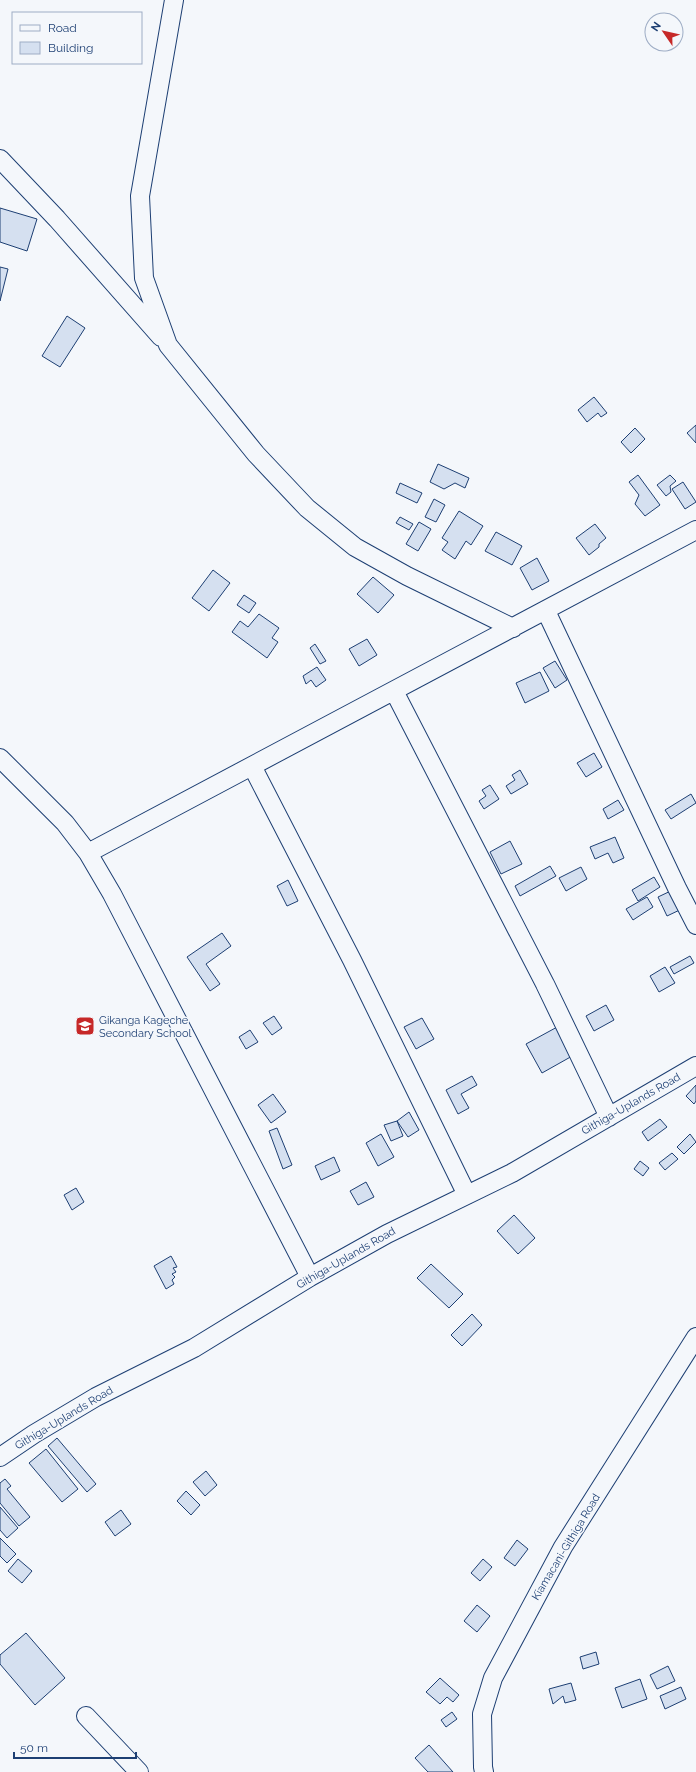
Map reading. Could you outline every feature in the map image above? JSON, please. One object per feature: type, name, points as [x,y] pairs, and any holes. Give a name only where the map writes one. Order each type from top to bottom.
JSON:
[{"type":"street","points":[[168,345],[144,278],[140,196],[174,0]]},
{"type":"street","points":[[0,159],[57,219],[168,345],[256,454],[307,508],[355,547],[407,576],[513,628]]},
{"type":"street","points":[[88,853],[696,530]]},
{"type":"street","points":[[546,611],[696,925]]},
{"type":"street","points":[[394,691],[545,984],[609,1117]]},
{"type":"street","points":[[0,758],[65,823],[88,853],[112,894],[310,1277]]},
{"type":"street","points":[[252,766],[352,960],[467,1195]]},
{"type":"street","name":"Githiga-Uplands Road","points":[[0,1457],[34,1434],[96,1397],[194,1348],[310,1277],[387,1234],[512,1173],[696,1066]]},
{"type":"street","name":"Kiamacani-Githiga Road","points":[[484,1772],[482,1714],[493,1678],[564,1547],[696,1337]]},
{"type":"street","points":[[86,1716],[139,1772]]},
{"type":"building","points":[[0,208],[37,219],[27,251],[0,242]]},
{"type":"building","points":[[0,267],[8,269],[0,301]]},
{"type":"building","points":[[67,316],[85,328],[60,367],[42,356]]},
{"type":"building","points":[[594,397],[607,413],[601,417],[598,413],[587,422],[578,410]]},
{"type":"building","points":[[696,425],[696,443],[687,433]]},
{"type":"building","points":[[635,428],[645,439],[631,453],[621,442]]},
{"type":"building","points":[[438,464],[469,478],[465,488],[455,483],[444,489],[430,482]]},
{"type":"building","points":[[638,475],[660,505],[645,516],[635,504],[639,495],[629,482]]},
{"type":"building","points":[[670,475],[676,481],[670,486],[671,492],[666,496],[657,485]]},
{"type":"building","points":[[683,482],[696,502],[685,509],[672,489]]},
{"type":"building","points":[[400,483],[422,493],[417,503],[396,493]]},
{"type":"building","points":[[434,499],[445,505],[436,522],[425,517]]},
{"type":"building","points":[[459,511],[483,526],[471,545],[466,541],[455,559],[442,550],[448,542],[442,538]]},
{"type":"building","points":[[400,517],[413,524],[409,530],[396,523]]},
{"type":"building","points":[[419,522],[431,529],[418,551],[406,544]]},
{"type":"building","points":[[595,524],[606,538],[599,544],[599,547],[589,555],[576,538]]},
{"type":"building","points":[[496,532],[522,546],[512,565],[485,551]]},
{"type":"building","points":[[537,558],[549,581],[532,590],[520,568]]},
{"type":"building","points":[[213,570],[230,583],[209,611],[192,598]]},
{"type":"building","points":[[373,577],[394,595],[378,613],[357,594]]},
{"type":"building","points":[[244,595],[256,603],[249,613],[237,605]]},
{"type":"building","points":[[259,614],[279,628],[272,638],[278,642],[267,658],[232,632],[240,621],[248,627]]},
{"type":"building","points":[[367,639],[377,655],[359,666],[349,649]]},
{"type":"building","points":[[315,644],[326,661],[320,664],[310,648]]},
{"type":"building","points":[[555,661],[567,680],[555,688],[543,668]]},
{"type":"building","points":[[317,667],[326,680],[316,687],[311,680],[306,684],[303,676]]},
{"type":"building","points":[[540,672],[549,691],[525,703],[516,683]]},
{"type":"building","points":[[594,753],[602,767],[586,777],[577,763]]},
{"type":"building","points":[[520,770],[528,784],[511,794],[506,786],[515,780],[512,775]]},
{"type":"building","points":[[490,785],[499,799],[484,809],[479,801],[486,796],[482,790]]},
{"type":"building","points":[[691,794],[696,803],[671,819],[665,810]]},
{"type":"building","points":[[618,800],[624,810],[608,819],[603,809]]},
{"type":"building","points":[[615,837],[624,858],[613,863],[608,853],[595,859],[590,847]]},
{"type":"building","points":[[510,841],[522,864],[501,874],[490,852]]},
{"type":"building","points":[[550,866],[556,876],[520,896],[515,886]]},
{"type":"building","points":[[581,867],[587,879],[566,891],[559,878]]},
{"type":"building","points":[[654,877],[660,887],[638,901],[632,890]]},
{"type":"building","points":[[288,880],[298,901],[287,906],[277,886]]},
{"type":"building","points":[[677,888],[686,907],[667,916],[658,897]]},
{"type":"building","points":[[647,897],[653,907],[633,920],[626,909]]},
{"type":"building","points":[[222,933],[231,946],[206,964],[220,984],[210,991],[187,957]]},
{"type":"building","points":[[690,956],[694,963],[674,974],[670,967]]},
{"type":"building","points":[[665,967],[675,983],[659,992],[650,976]]},
{"type":"building","points":[[606,1005],[614,1020],[594,1031],[586,1016]]},
{"type":"building","points":[[274,1016],[282,1028],[272,1035],[263,1023]]},
{"type":"building","points":[[422,1018],[434,1039],[416,1049],[404,1027]]},
{"type":"building","points":[[559,1026],[574,1055],[542,1073],[526,1044]]},
{"type":"building","points":[[250,1030],[258,1042],[246,1049],[239,1037]]},
{"type":"building","points":[[472,1076],[477,1085],[461,1094],[469,1108],[458,1114],[446,1090]]},
{"type":"building","points":[[696,1085],[696,1101],[694,1104],[686,1096]]},
{"type":"building","points":[[273,1094],[286,1112],[271,1123],[258,1105]]},
{"type":"building","points":[[409,1112],[419,1130],[408,1137],[397,1121]]},
{"type":"building","points":[[660,1119],[667,1127],[648,1141],[642,1132]]},
{"type":"building","points":[[397,1121],[403,1136],[391,1141],[384,1125]]},
{"type":"building","points":[[277,1128],[292,1165],[283,1169],[269,1131]]},
{"type":"building","points":[[381,1134],[394,1157],[378,1166],[366,1143]]},
{"type":"building","points":[[690,1134],[696,1142],[684,1154],[677,1147]]},
{"type":"building","points":[[672,1153],[678,1159],[665,1170],[659,1163]]},
{"type":"building","points":[[334,1157],[340,1171],[321,1180],[315,1166]]},
{"type":"building","points":[[640,1161],[649,1168],[643,1176],[634,1169]]},
{"type":"building","points":[[366,1182],[374,1197],[358,1205],[350,1191]]},
{"type":"building","points":[[76,1188],[84,1202],[72,1210],[64,1195]]},
{"type":"building","points":[[514,1215],[535,1238],[518,1254],[497,1231]]},
{"type":"building","points":[[171,1256],[177,1267],[173,1268],[176,1272],[172,1274],[175,1277],[172,1280],[174,1284],[166,1289],[154,1266]]},
{"type":"building","points":[[431,1264],[463,1294],[449,1308],[417,1278]]},
{"type":"building","points":[[472,1314],[482,1325],[462,1346],[451,1335]]},
{"type":"building","points":[[57,1438],[96,1484],[87,1492],[48,1446]]},
{"type":"building","points":[[46,1449],[78,1489],[62,1502],[29,1463]]},
{"type":"building","points":[[206,1471],[217,1485],[205,1496],[193,1482]]},
{"type":"building","points":[[5,1479],[11,1486],[7,1489],[30,1517],[19,1526],[0,1503],[0,1483]]},
{"type":"building","points":[[186,1491],[200,1505],[191,1515],[177,1501]]},
{"type":"building","points":[[0,1507],[18,1528],[7,1538],[0,1530]]},
{"type":"building","points":[[121,1510],[131,1524],[115,1536],[105,1522]]},
{"type":"building","points":[[0,1538],[16,1554],[7,1563],[0,1556]]},
{"type":"building","points":[[517,1540],[528,1549],[515,1566],[504,1558]]},
{"type":"building","points":[[18,1559],[32,1571],[22,1583],[8,1571]]},
{"type":"building","points":[[483,1559],[492,1567],[480,1581],[471,1573]]},
{"type":"building","points":[[477,1605],[490,1616],[477,1632],[464,1621]]},
{"type":"building","points":[[26,1633],[65,1678],[35,1705],[0,1664],[0,1655]]},
{"type":"building","points":[[596,1652],[599,1664],[583,1669],[580,1657]]},
{"type":"building","points":[[668,1666],[675,1681],[657,1689],[650,1675]]},
{"type":"building","points":[[440,1678],[459,1695],[453,1702],[447,1697],[440,1704],[426,1692]]},
{"type":"building","points":[[640,1679],[647,1699],[622,1708],[615,1688]]},
{"type":"building","points":[[571,1683],[576,1700],[565,1703],[563,1696],[553,1704],[549,1689]]},
{"type":"building","points":[[681,1687],[686,1699],[665,1709],[660,1696]]},
{"type":"building","points":[[452,1712],[457,1719],[446,1727],[441,1720]]},
{"type":"building","points":[[429,1745],[453,1772],[428,1772],[415,1758]]},
{"type":"place","name":"Gikanga Kageche Secondary School","points":[[85,1026]]}]
